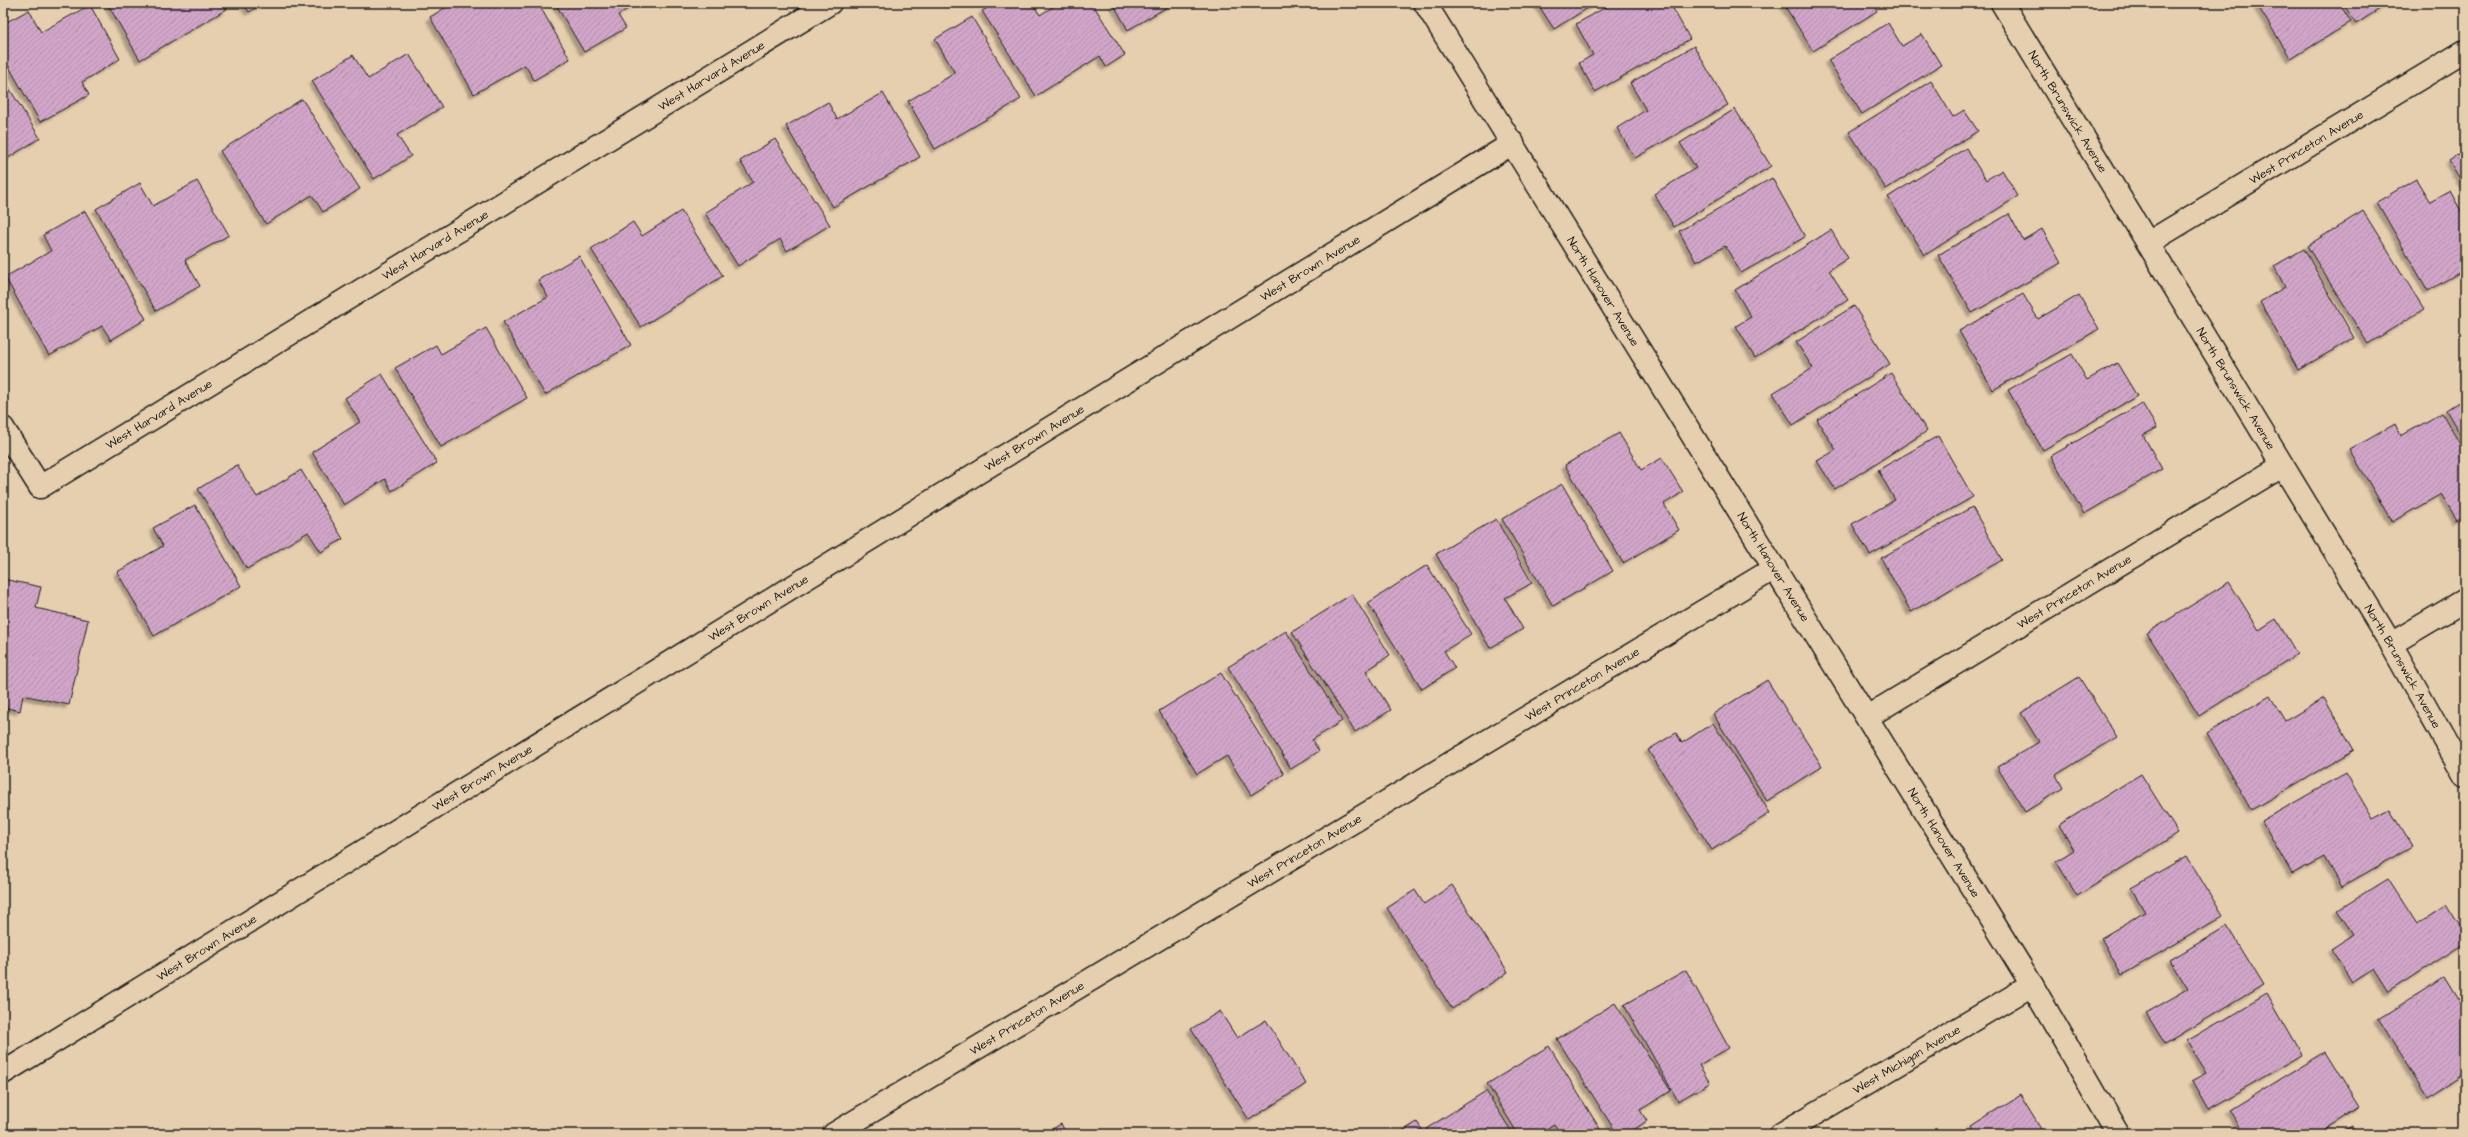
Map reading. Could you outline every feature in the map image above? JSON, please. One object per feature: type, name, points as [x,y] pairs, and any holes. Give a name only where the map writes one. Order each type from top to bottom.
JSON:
[{"type":"street","name":"West Harvard Avenue","points":[[3,428],[40,487],[830,3]]},
{"type":"street","name":"North Hanover Avenue","points":[[1425,3],[1513,143],[2032,985],[2118,1134]]},
{"type":"street","name":"North Brunswick Avenue","points":[[2002,3],[2391,644],[2465,776]]},
{"type":"street","name":"West Princeton Avenue","points":[[2148,243],[2465,51]]},
{"type":"street","name":"West Brown Avenue","points":[[3,1073],[1513,143]]},
{"type":"street","name":"West Princeton Avenue","points":[[1866,717],[2282,466]]},
{"type":"street","name":"West Princeton Avenue","points":[[834,1134],[1775,568]]},
{"type":"street","points":[[2391,644],[2465,600]]},
{"type":"street","name":"West Michigan Avenue","points":[[1781,1134],[2032,985]]},
{"type":"building","points":[[107,3],[223,3],[227,9],[140,60]]},
{"type":"building","points":[[243,3],[264,3],[249,12]]},
{"type":"building","points":[[453,3],[538,3],[570,59],[534,80],[525,65],[474,94],[430,17]]},
{"type":"building","points":[[555,3],[637,3],[618,15],[626,28],[584,52]]},
{"type":"building","points":[[995,3],[1032,3],[1040,15],[1059,3],[1092,3],[1125,55],[1106,67],[1100,56],[1036,96],[982,11]]},
{"type":"building","points":[[1113,3],[1174,3],[1128,30]]},
{"type":"building","points":[[1537,3],[1596,3],[1554,29]]},
{"type":"building","points":[[1613,3],[1670,3],[1690,39],[1595,92],[1579,63],[1593,55],[1576,24]]},
{"type":"building","points":[[1783,3],[1872,3],[1877,11],[1813,51]]},
{"type":"building","points":[[2256,3],[2339,3],[2351,22],[2291,59]]},
{"type":"building","points":[[2343,3],[2389,3],[2356,24]]},
{"type":"building","points":[[90,5],[120,59],[82,82],[89,95],[40,122],[3,56],[3,24],[29,10],[41,32]]},
{"type":"building","points":[[972,17],[1021,99],[935,149],[908,101],[955,73],[935,39]]},
{"type":"building","points":[[1888,23],[1902,46],[1922,34],[1941,65],[1862,114],[1828,60]]},
{"type":"building","points":[[1694,46],[1728,105],[1635,158],[1617,128],[1646,110],[1630,83]]},
{"type":"building","points":[[409,54],[442,107],[397,135],[411,156],[374,179],[312,81],[353,55],[368,79]]},
{"type":"building","points":[[3,78],[40,138],[3,161]]},
{"type":"building","points":[[1931,81],[1953,117],[1964,110],[1978,131],[1886,189],[1849,132]]},
{"type":"building","points":[[883,93],[920,157],[833,207],[786,126],[828,102],[837,119]]},
{"type":"building","points":[[302,99],[360,189],[323,212],[312,195],[266,224],[220,151]]},
{"type":"building","points":[[1735,109],[1771,166],[1674,227],[1654,194],[1696,168],[1680,143]]},
{"type":"building","points":[[775,139],[830,225],[787,251],[780,239],[738,266],[705,213],[753,182],[740,161]]},
{"type":"building","points":[[1966,148],[1986,180],[2002,170],[2018,196],[1925,255],[1888,197]]},
{"type":"building","points":[[2465,151],[2465,187],[2449,161]]},
{"type":"building","points":[[1772,178],[1805,237],[1741,273],[1725,246],[1696,262],[1679,231]]},
{"type":"building","points":[[2416,179],[2430,202],[2450,191],[2465,218],[2465,269],[2428,291],[2377,202]]},
{"type":"building","points":[[197,181],[229,235],[185,260],[200,286],[156,311],[96,209],[140,183],[153,206]]},
{"type":"building","points":[[85,211],[146,319],[111,340],[102,326],[49,356],[5,277],[51,251],[43,235]]},
{"type":"building","points":[[681,211],[723,276],[641,327],[591,249],[633,222],[642,236]]},
{"type":"building","points":[[2363,211],[2424,309],[2368,344],[2307,246]]},
{"type":"building","points":[[2009,214],[2023,240],[2042,229],[2061,263],[1972,313],[1938,255]]},
{"type":"building","points":[[1831,230],[1848,258],[1829,270],[1848,300],[1755,358],[1736,326],[1751,317],[1735,290]]},
{"type":"building","points":[[2304,249],[2354,338],[2298,370],[2260,302],[2285,287],[2274,266]]},
{"type":"building","points":[[579,256],[631,345],[545,395],[503,322],[548,297],[538,280]]},
{"type":"building","points":[[2023,294],[2038,319],[2079,295],[2099,329],[1993,390],[1959,331]]},
{"type":"building","points":[[1854,306],[1890,364],[1793,425],[1773,393],[1813,368],[1796,342]]},
{"type":"building","points":[[486,328],[527,398],[441,447],[395,368],[436,345],[441,354]]},
{"type":"building","points":[[2072,354],[2087,380],[2117,363],[2137,396],[2043,450],[2008,390]]},
{"type":"building","points":[[1891,373],[1927,431],[1835,489],[1817,461],[1836,450],[1817,420]]},
{"type":"building","points":[[382,374],[437,463],[392,491],[385,479],[344,505],[312,452],[360,422],[345,398]]},
{"type":"building","points":[[2465,398],[2465,443],[2446,410]]},
{"type":"building","points":[[2142,403],[2157,428],[2143,435],[2162,469],[2084,514],[2051,456]]},
{"type":"building","points":[[2442,413],[2465,453],[2465,516],[2457,520],[2441,494],[2392,522],[2350,450],[2395,424],[2401,436]]},
{"type":"building","points":[[1619,433],[1641,470],[1662,458],[1683,492],[1664,504],[1679,530],[1623,563],[1565,465]]},
{"type":"building","points":[[1938,436],[1973,497],[1870,555],[1852,524],[1895,500],[1878,470]]},
{"type":"building","points":[[237,465],[257,497],[301,470],[343,539],[321,552],[308,532],[247,569],[198,489]]},
{"type":"building","points":[[1562,484],[1613,571],[1553,606],[1502,519]]},
{"type":"building","points":[[195,505],[241,586],[154,636],[117,572],[163,546],[153,528]]},
{"type":"building","points":[[1972,507],[2002,560],[1911,612],[1881,558]]},
{"type":"building","points":[[1496,519],[1532,583],[1505,598],[1523,629],[1490,648],[1436,554]]},
{"type":"building","points":[[1427,565],[1471,634],[1444,651],[1455,668],[1422,689],[1368,603]]},
{"type":"building","points":[[3,579],[41,587],[36,608],[88,620],[69,705],[23,695],[20,711],[3,707]]},
{"type":"building","points":[[2229,582],[2259,630],[2276,619],[2297,654],[2199,716],[2147,633]]},
{"type":"building","points":[[1352,594],[1390,655],[1366,671],[1391,710],[1355,732],[1292,632]]},
{"type":"building","points":[[1286,631],[1342,721],[1312,740],[1319,751],[1291,769],[1228,667]]},
{"type":"building","points":[[1221,673],[1284,774],[1251,795],[1227,756],[1197,774],[1159,711]]},
{"type":"building","points":[[2079,677],[2117,737],[2056,775],[2063,788],[2025,812],[1997,767],[2039,742],[2021,713]]},
{"type":"building","points":[[1767,680],[1822,766],[1767,801],[1713,714]]},
{"type":"building","points":[[2270,696],[2285,721],[2324,698],[2354,750],[2251,810],[2207,733]]},
{"type":"building","points":[[1713,723],[1770,813],[1712,850],[1648,750],[1676,733],[1682,743]]},
{"type":"building","points":[[2346,773],[2373,819],[2390,810],[2412,847],[2341,887],[2324,857],[2292,874],[2262,821]]},
{"type":"building","points":[[2141,774],[2178,833],[2077,896],[2056,861],[2074,850],[2059,825]]},
{"type":"building","points":[[2187,856],[2223,916],[2122,975],[2101,938],[2145,912],[2131,888]]},
{"type":"building","points":[[2388,879],[2417,924],[2446,905],[2465,935],[2465,943],[2389,992],[2374,968],[2352,982],[2331,949],[2354,934],[2338,910]]},
{"type":"building","points":[[1452,885],[1508,972],[1452,1009],[1387,908],[1415,890],[1424,904]]},
{"type":"building","points":[[2227,926],[2263,985],[2165,1044],[2146,1013],[2188,989],[2170,960]]},
{"type":"building","points":[[1686,970],[1729,1048],[1699,1065],[1710,1083],[1678,1101],[1624,1005]]},
{"type":"building","points":[[2444,978],[2460,1004],[2465,1001],[2465,1073],[2427,1097],[2378,1019]]},
{"type":"building","points":[[2267,994],[2302,1055],[2208,1109],[2192,1081],[2207,1073],[2187,1041]]},
{"type":"building","points":[[1615,1003],[1671,1091],[1640,1110],[1647,1121],[1627,1134],[1617,1134],[1557,1039]]},
{"type":"building","points":[[1220,1011],[1237,1038],[1266,1020],[1306,1084],[1249,1120],[1191,1029]]},
{"type":"building","points":[[1549,1046],[1603,1134],[1561,1134],[1554,1124],[1538,1134],[1518,1134],[1487,1084]]},
{"type":"building","points":[[2326,1051],[2361,1107],[2318,1134],[2244,1134],[2229,1111]]},
{"type":"building","points":[[1486,1091],[1513,1134],[1429,1134],[1426,1129]]},
{"type":"building","points":[[2020,1095],[2044,1134],[1976,1134],[1971,1126]]},
{"type":"building","points":[[1417,1122],[1425,1134],[1398,1134]]},
{"type":"building","points":[[1061,1124],[1067,1134],[1044,1134]]},
{"type":"building","points":[[2353,1127],[2357,1134],[2341,1134]]}]
